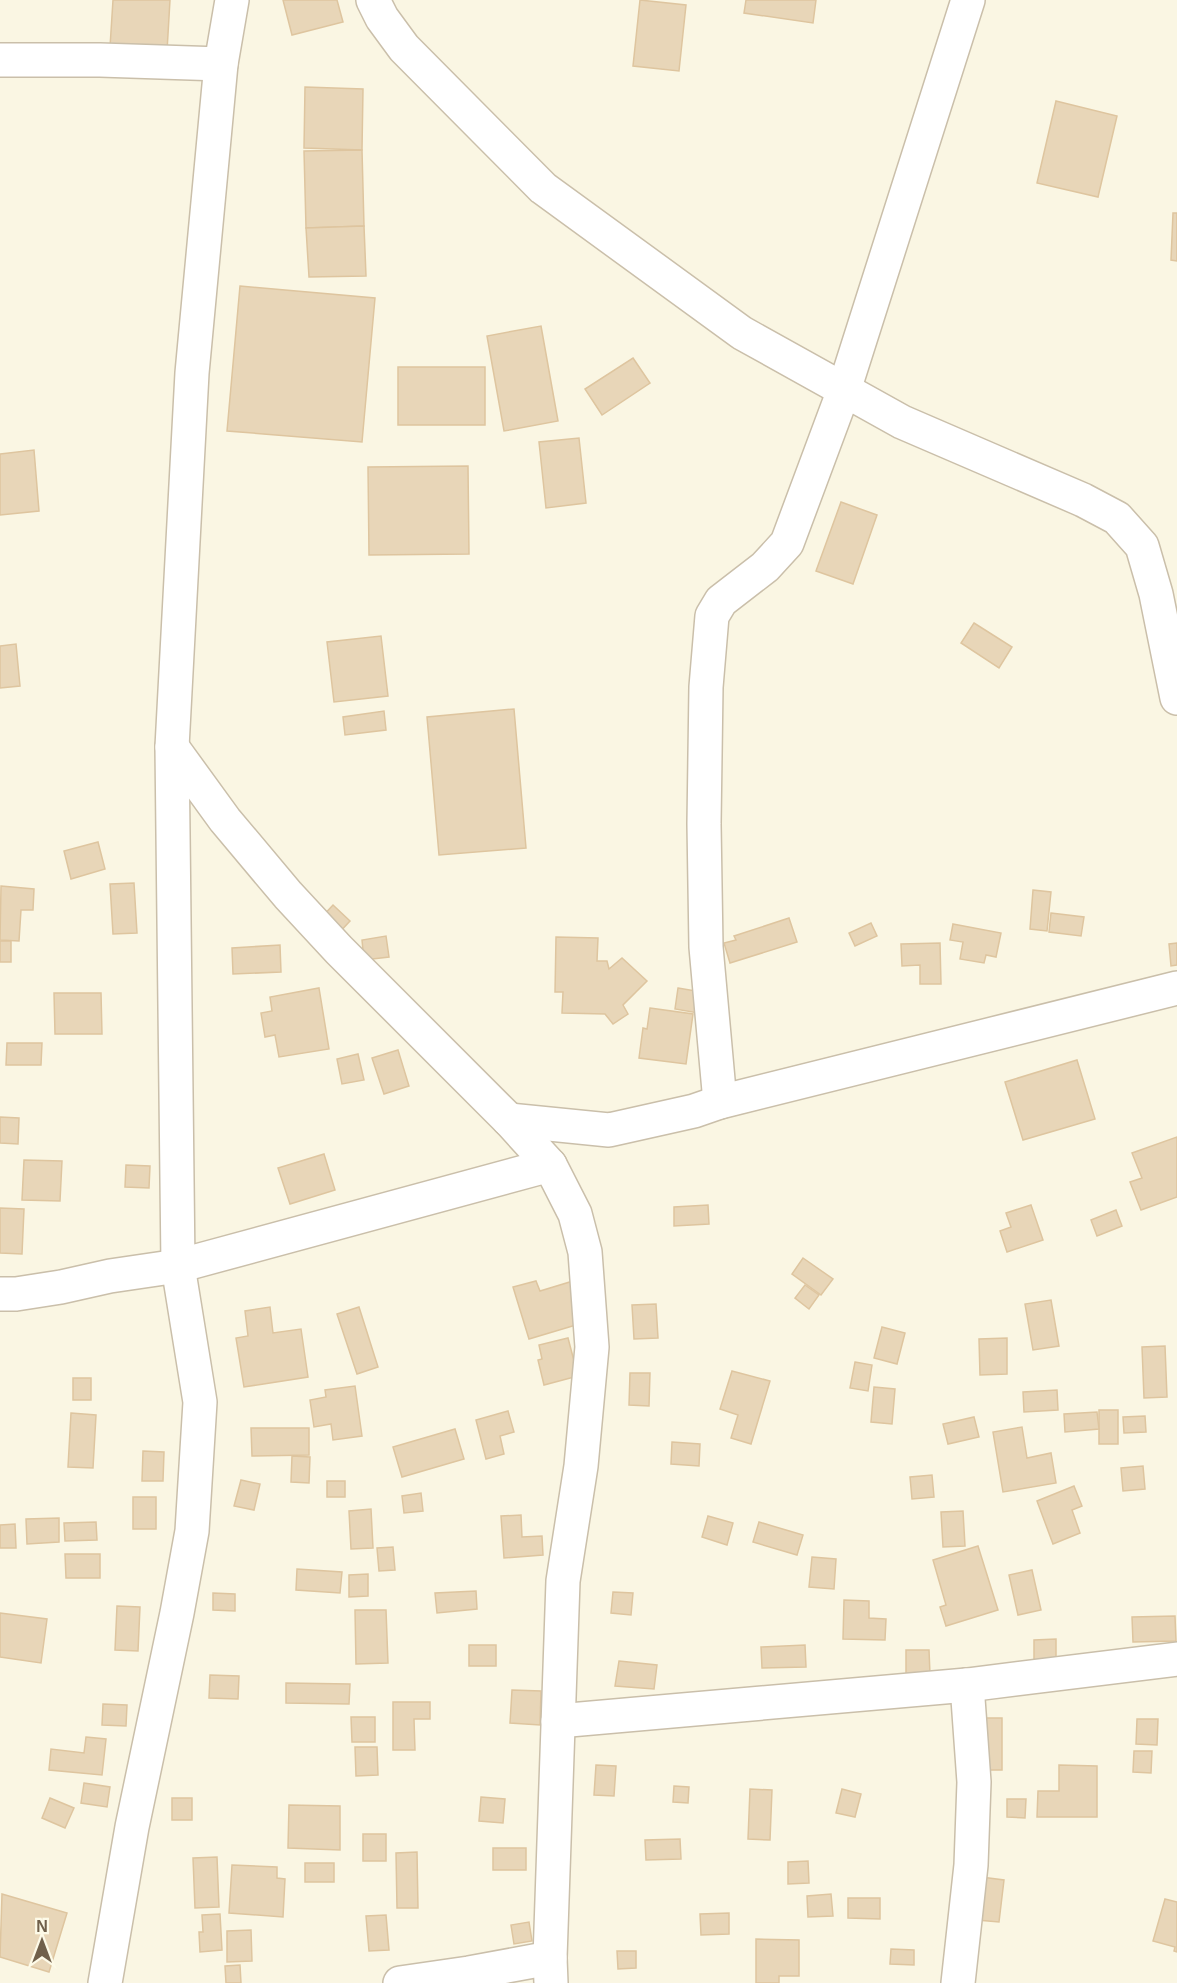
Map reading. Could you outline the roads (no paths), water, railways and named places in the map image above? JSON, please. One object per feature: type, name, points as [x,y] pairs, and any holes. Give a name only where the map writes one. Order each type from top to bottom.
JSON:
[{"type":"street","points":[[105,1983],[132,1827],[192,1531],[200,1402],[178,1266],[172,747],[192,373],[221,64],[232,0]]},
{"type":"street","points":[[373,0],[382,18],[404,48],[543,188],[742,333],[902,422],[1083,500],[1117,518],[1142,546],[1156,594],[1177,699]]},
{"type":"street","points":[[720,1102],[706,948],[706,687],[712,616],[721,601],[765,567],[787,543],[844,390],[968,0]]},
{"type":"street","points":[[0,60],[100,60],[221,64]]},
{"type":"street","points":[[172,747],[225,820],[288,896],[509,1120],[550,1165],[575,1214],[585,1252],[592,1347],[581,1466],[563,1581],[550,1970],[469,1973],[400,1983]]},
{"type":"street","points":[[509,1120],[609,1130],[694,1111],[720,1102],[1177,988]]},
{"type":"street","points":[[0,1294],[16,1294],[61,1287],[110,1275],[178,1266],[550,1165]]},
{"type":"street","points":[[558,1721],[967,1685],[1177,1659]]},
{"type":"street","points":[[958,1983],[970,1865],[974,1782],[967,1685]]}]
